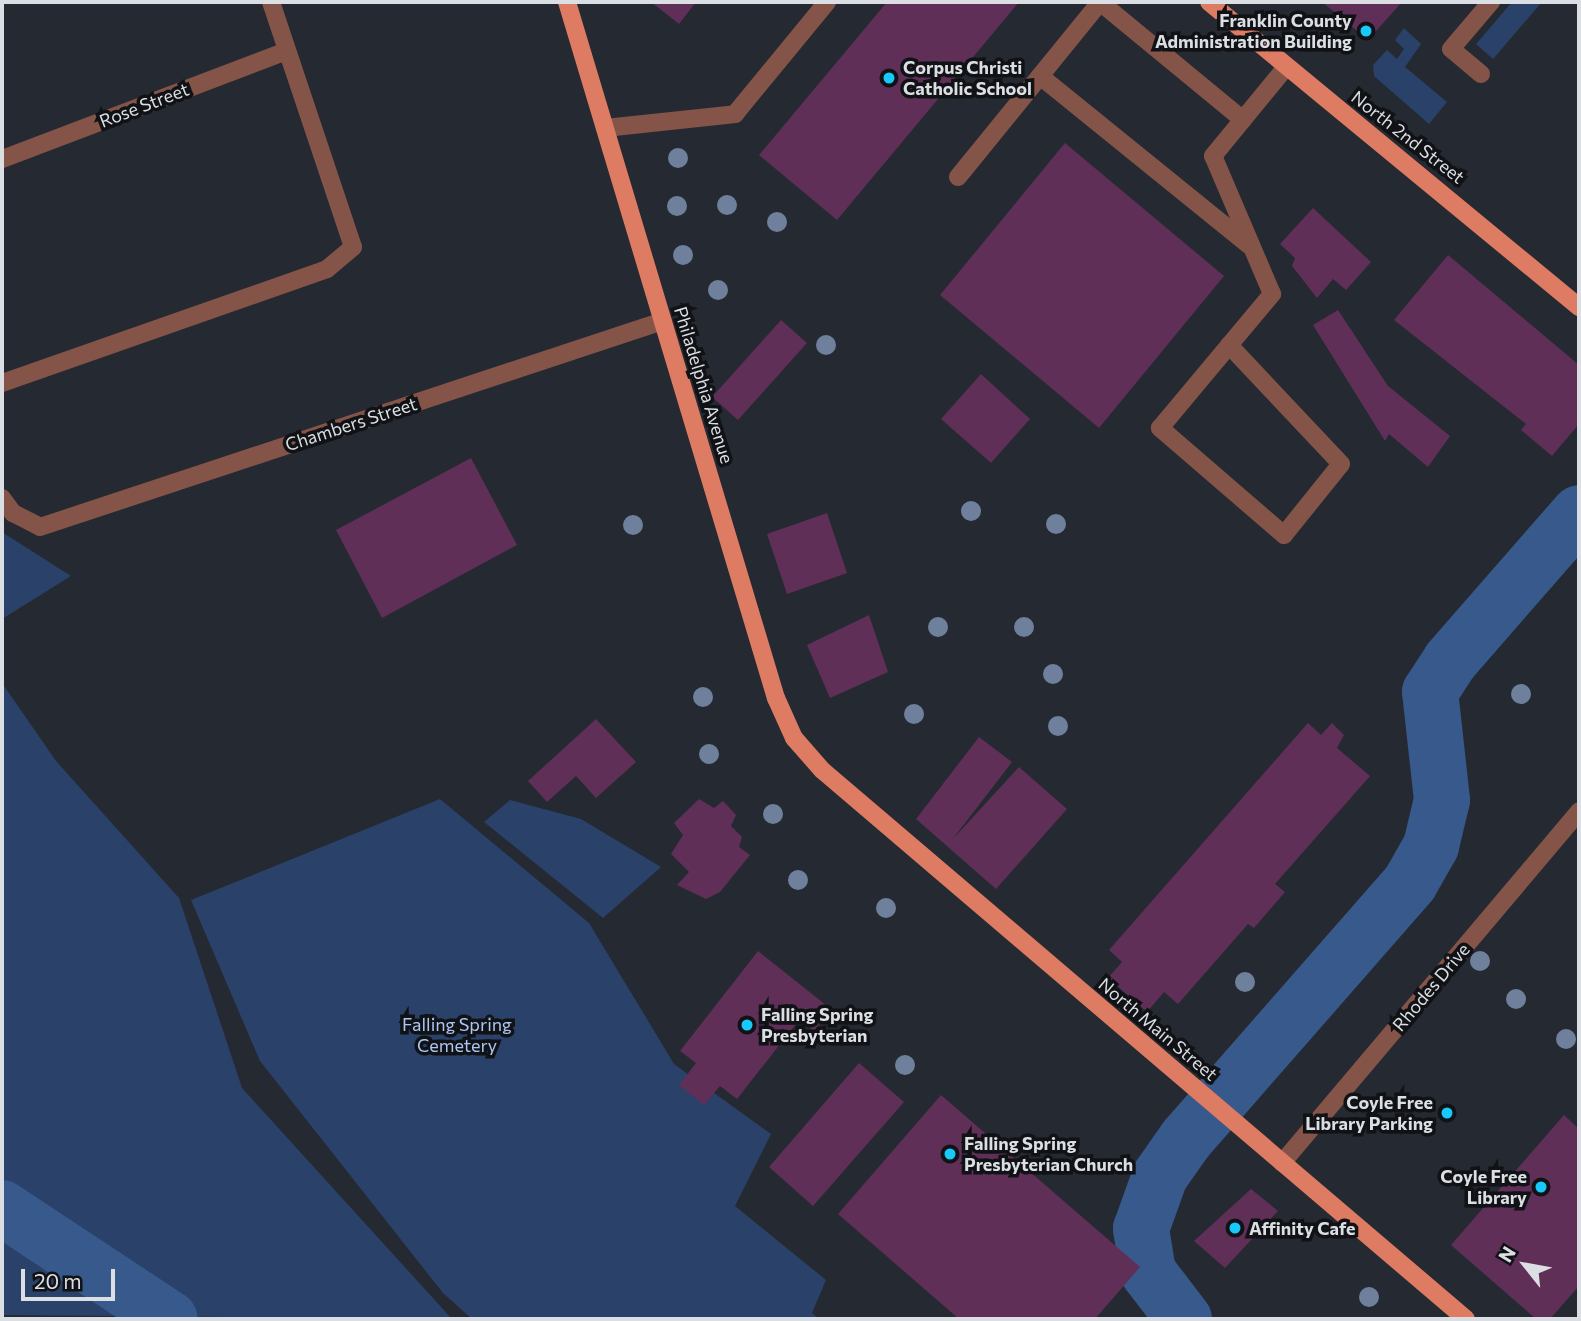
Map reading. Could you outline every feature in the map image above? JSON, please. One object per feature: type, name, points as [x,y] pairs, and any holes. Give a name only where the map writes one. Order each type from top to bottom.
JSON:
[{"type":"main road","name":"Philadelphia Avenue","points":[[567,2],[776,698],[794,737],[822,770]]},
{"type":"main road","name":"North 2nd Street","points":[[1209,2],[1579,307]]},
{"type":"main road","name":"North Main Street","points":[[822,770],[1466,1319]]},
{"type":"street","points":[[2,383],[344,259],[353,247],[271,2]]},
{"type":"street","points":[[605,128],[735,114],[827,2]]},
{"type":"street","points":[[958,177],[1100,2],[1243,120]]},
{"type":"street","points":[[1481,75],[1451,49],[1491,2]]},
{"type":"street","name":"Rose Street","points":[[2,159],[286,51]]},
{"type":"street","points":[[1229,345],[1341,464],[1284,535],[1160,428],[1229,345],[1272,294],[1213,156],[1286,67]]},
{"type":"street","points":[[1040,76],[1252,247]]},
{"type":"street","name":"Chambers Street","points":[[2,498],[13,513],[40,527],[663,321]]},
{"type":"street","name":"Rhodes Drive","points":[[1282,1163],[1579,811]]},
{"type":"green space","points":[[1512,2],[1542,2],[1493,59],[1476,44]]},
{"type":"green space","points":[[1404,28],[1421,44],[1405,67],[1447,102],[1429,124],[1374,76],[1373,65],[1387,50],[1397,59],[1404,49],[1395,40]]},
{"type":"green space","points":[[2,532],[71,576],[2,619]]},
{"type":"green space","points":[[2,683],[56,761],[179,898],[242,1088],[452,1319],[2,1315]]},
{"type":"green space","name":"Falling Spring Cemetery","points":[[440,799],[589,923],[674,1064],[771,1134],[735,1206],[826,1280],[812,1313],[819,1319],[472,1319],[443,1293],[260,1061],[191,900]]},
{"type":"green space","points":[[510,800],[581,819],[661,867],[603,918],[484,822]]},
{"type":"building","points":[[651,2],[696,2],[679,24]]},
{"type":"building","name":"Corpus Christi Catholic School","points":[[887,2],[1019,2],[837,220],[759,155]]},
{"type":"building","name":"Franklin County Administration Building","points":[[1322,2],[1402,2],[1368,40]]},
{"type":"building","points":[[1065,143],[1224,276],[1099,428],[940,295]]},
{"type":"building","points":[[1313,208],[1371,262],[1346,290],[1333,279],[1317,298],[1292,266],[1295,258],[1280,244]]},
{"type":"building","points":[[1448,255],[1579,365],[1579,424],[1552,456],[1521,430],[1526,424],[1394,320]]},
{"type":"building","points":[[1338,310],[1388,386],[1450,436],[1428,467],[1389,434],[1385,441],[1313,325]]},
{"type":"building","points":[[781,320],[807,343],[738,420],[712,397]]},
{"type":"building","points":[[981,374],[1030,419],[991,463],[941,419]]},
{"type":"building","points":[[471,458],[517,545],[382,618],[336,530]]},
{"type":"building","points":[[827,513],[847,573],[787,594],[767,534]]},
{"type":"building","points":[[869,615],[888,672],[830,698],[807,645]]},
{"type":"building","points":[[596,719],[636,762],[596,798],[576,776],[547,802],[528,781]]},
{"type":"building","points":[[1308,723],[1321,735],[1332,723],[1344,735],[1337,748],[1370,776],[1275,884],[1285,892],[1254,928],[1248,924],[1178,1004],[1164,992],[1147,1012],[1108,978],[1122,962],[1109,950]]},
{"type":"building","points":[[979,737],[1012,762],[952,840],[1019,767],[1067,809],[996,889],[916,819]]},
{"type":"building","points":[[699,799],[714,808],[723,801],[736,815],[731,826],[742,837],[739,847],[750,855],[720,892],[706,899],[677,885],[689,872],[671,854],[683,835],[674,823]]},
{"type":"building","name":"Falling Spring Presbyterian","points":[[758,951],[831,1009],[814,1031],[799,1020],[737,1099],[720,1086],[704,1105],[679,1085],[696,1063],[680,1051]]},
{"type":"building","points":[[859,1063],[904,1102],[813,1206],[769,1167]]},
{"type":"building","name":"Falling Spring Presbyterian Church","points":[[941,1095],[1140,1267],[1095,1319],[959,1319],[838,1214]]},
{"type":"building","name":"Coyle Free Library","points":[[1564,1115],[1579,1129],[1579,1286],[1550,1319],[1536,1319],[1451,1245]]},
{"type":"building","name":"Affinity Cafe","points":[[1251,1189],[1278,1211],[1225,1268],[1194,1241]]},
{"type":"waterway","points":[[1184,1319],[1148,1272],[1141,1229],[1160,1176],[1186,1139],[1410,883],[1431,846],[1442,800],[1430,692],[1450,661],[1579,513]]},
{"type":"waterway","points":[[2,1208],[170,1319]]},
{"type":"place","name":"Franklin County Administration Building","points":[[1366,31]]},
{"type":"place","name":"Corpus Christi Catholic School","points":[[889,78]]},
{"type":"place","name":"Falling Spring Presbyterian","points":[[747,1025]]},
{"type":"place","name":"Coyle Free Library Parking","points":[[1447,1113]]},
{"type":"place","name":"Falling Spring Presbyterian Church","points":[[950,1154]]},
{"type":"place","name":"Coyle Free Library","points":[[1541,1187]]},
{"type":"place","name":"Affinity Cafe","points":[[1235,1228]]}]
